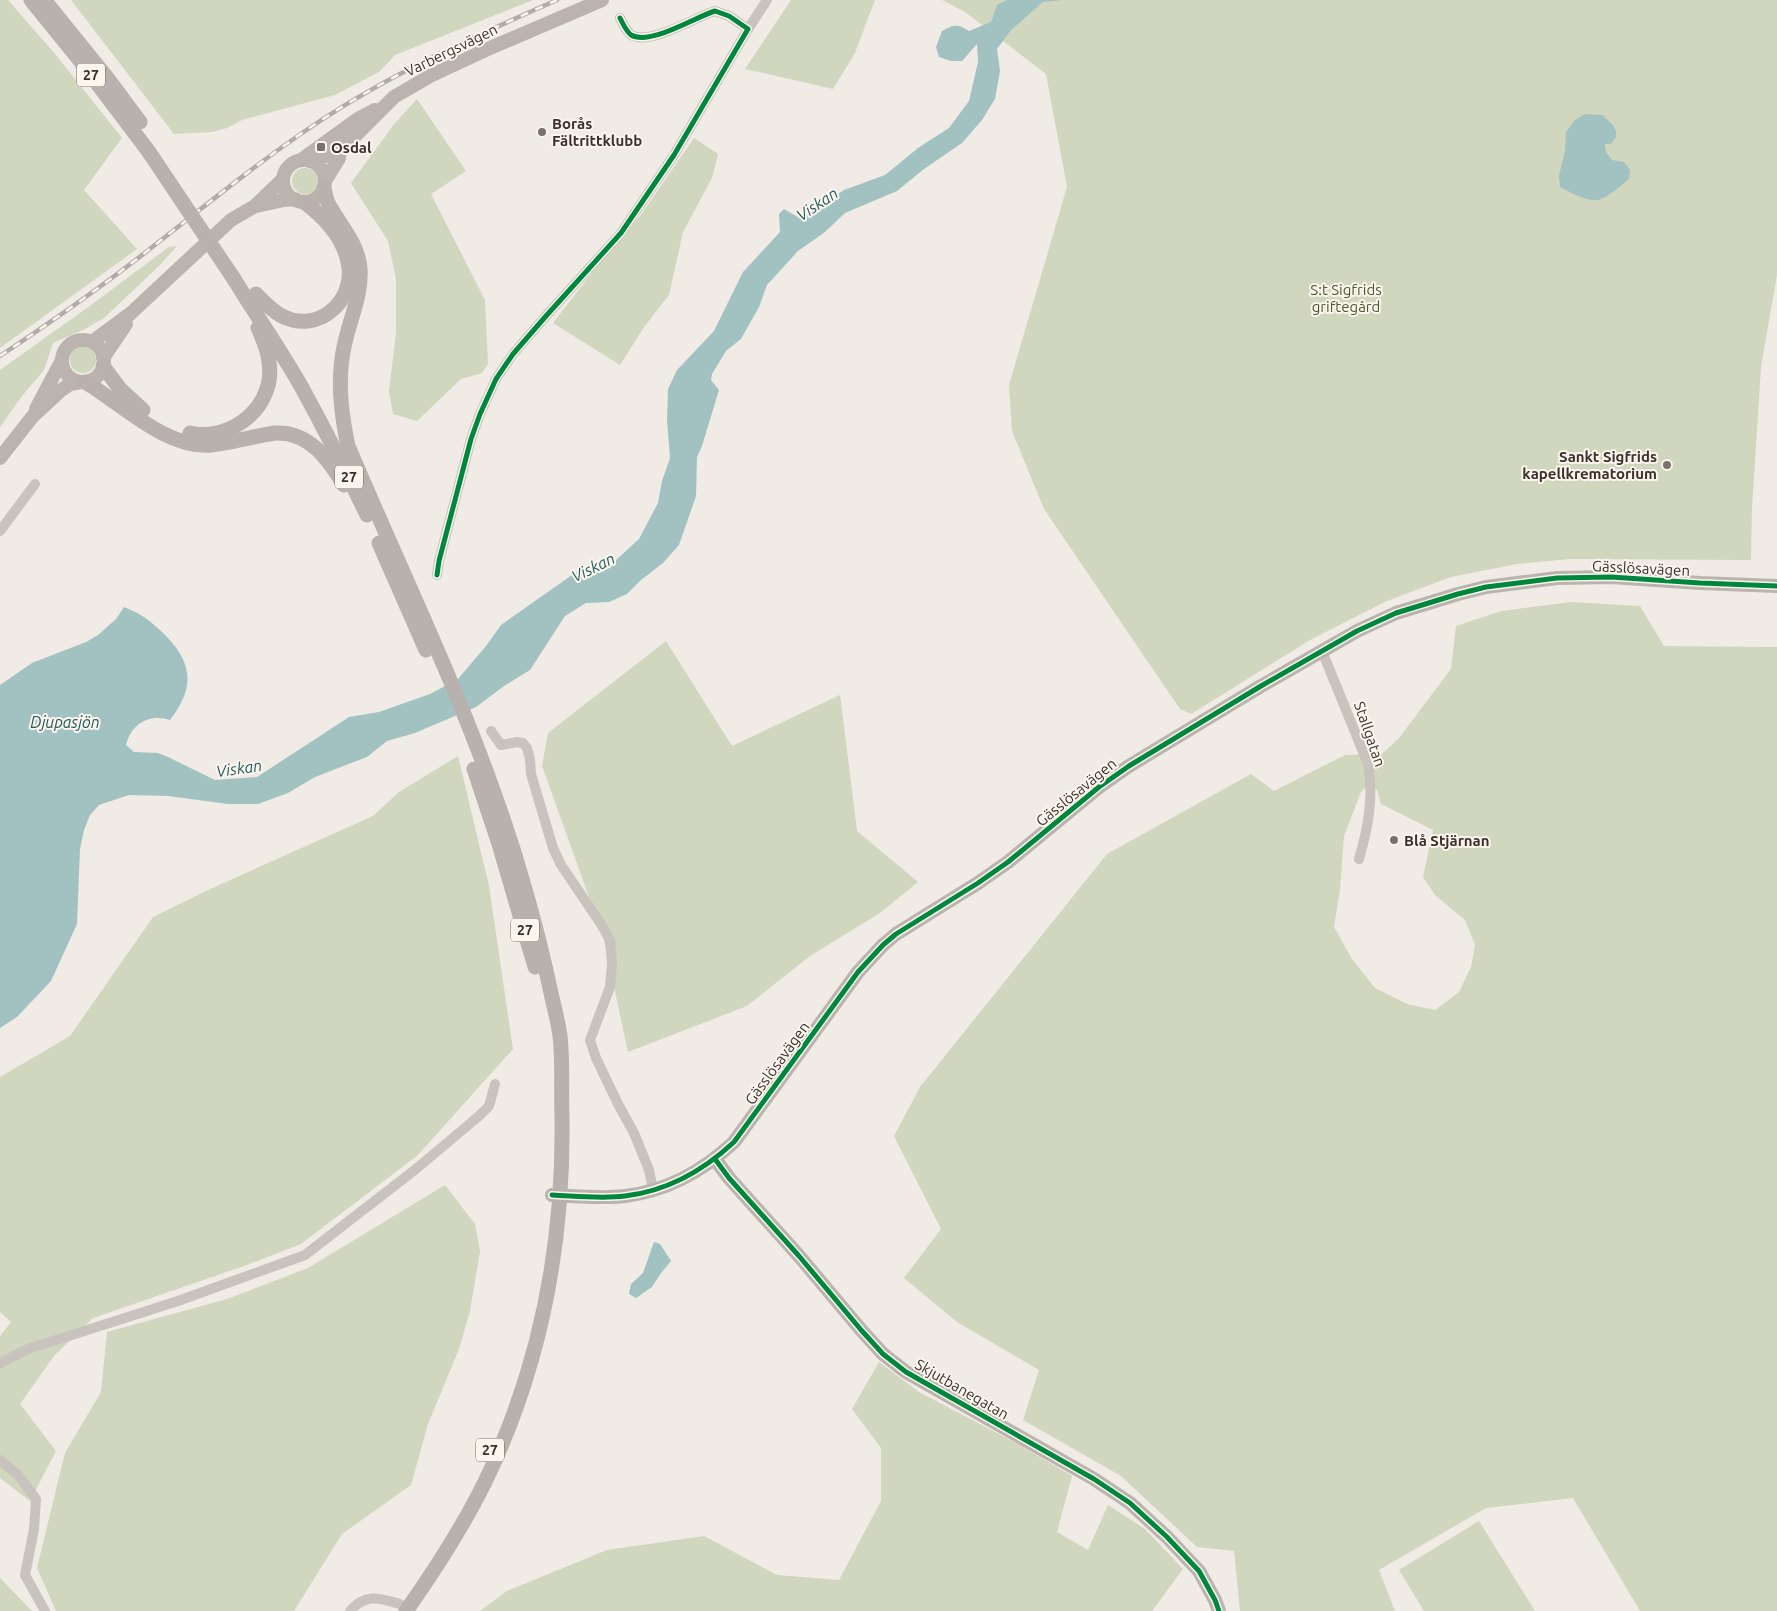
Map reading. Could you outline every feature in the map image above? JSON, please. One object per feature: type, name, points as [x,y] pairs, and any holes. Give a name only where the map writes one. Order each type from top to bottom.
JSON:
[{"type":"main road","name":"27","points":[[31,0],[154,150]]},
{"type":"main road","name":"27","points":[[44,0],[108,79],[239,280],[301,386],[376,523]]},
{"type":"main road","points":[[324,185],[328,202],[349,237],[360,267],[360,287],[341,363],[340,398],[348,446],[376,523]]},
{"type":"main road","points":[[256,294],[274,311],[295,321],[319,319],[337,307],[344,297],[350,275],[344,249],[326,221],[299,201]]},
{"type":"main road","name":"27","points":[[239,280],[256,294],[270,324],[308,388],[376,523],[442,674],[474,755],[531,951],[551,1046],[555,1109],[556,1195],[538,1309],[515,1384],[487,1457],[442,1543],[400,1609]]},
{"type":"main road","points":[[103,362],[111,380],[129,399],[147,413],[174,428],[193,434],[207,435],[235,427],[249,417],[263,398],[270,374],[270,362],[264,342],[239,280]]},
{"type":"main road","points":[[83,382],[103,392],[152,428],[182,442],[210,446],[257,435],[286,432],[304,439],[324,456],[360,512],[376,523]]},
{"type":"street","name":"Varbergsvägen","points":[[335,153],[394,97],[430,76],[602,0]]},
{"type":"street","points":[[437,575],[471,439],[496,379],[529,335],[620,233],[674,155],[767,0]]},
{"type":"street","points":[[620,18],[629,34],[638,38],[680,27],[715,10],[729,16],[748,29]]},
{"type":"street","points":[[305,161],[358,119],[383,107]]},
{"type":"street","points":[[92,342],[130,314],[231,220],[255,206],[283,179],[288,167],[335,153],[339,158],[317,197],[299,201],[284,200],[255,206]]},
{"type":"street","points":[[305,161],[321,169],[324,185]]},
{"type":"street","points":[[283,179],[285,190],[299,201]]},
{"type":"street","points":[[0,458],[33,416],[60,391],[70,384],[83,382],[97,376],[103,362],[128,321],[130,314]]},
{"type":"street","points":[[33,416],[66,349],[75,342],[86,340],[92,342],[101,352],[103,362]]},
{"type":"street","points":[[62,360],[65,372],[74,380],[83,382]]},
{"type":"street","points":[[0,531],[35,484]]},
{"type":"street","name":"Gässlösavägen","points":[[556,1195],[583,1197],[626,1196],[673,1183],[698,1171],[715,1159],[739,1136],[858,972],[882,945],[1008,862],[1099,787],[1129,766],[1357,631],[1396,613],[1458,594],[1486,587],[1557,578],[1602,577],[1777,586]]},
{"type":"street","name":"Stallgatan","points":[[1322,651],[1368,764],[1371,800],[1363,844],[1358,859]]},
{"type":"street","points":[[491,731],[500,744],[517,742],[527,748],[531,774],[553,848],[561,864],[610,940],[612,964],[610,987],[590,1040],[596,1058],[634,1133],[653,1189]]},
{"type":"street","points":[[0,1363],[28,1349],[178,1301],[305,1255],[416,1169],[479,1116],[489,1106],[495,1084]]},
{"type":"street","name":"Skjutbanegatan","points":[[715,1159],[729,1178],[883,1354],[906,1372],[1094,1479],[1130,1503],[1167,1537],[1199,1571],[1219,1611]]},
{"type":"street","points":[[0,1460],[18,1475],[36,1499],[34,1529],[25,1575],[45,1611]]},
{"type":"street","points":[[350,1611],[357,1603],[368,1599],[381,1599],[400,1609]]},
{"type":"green space","points":[[0,0],[8,0],[55,54],[122,138],[84,190],[137,249],[0,348]]},
{"type":"green space","points":[[71,0],[533,0],[395,55],[379,72],[335,95],[242,120],[227,128],[212,132],[174,134]]},
{"type":"green space","points":[[791,0],[875,0],[855,53],[833,89],[745,69]]},
{"type":"green space","name":"S:t Sigfrids griftegård","points":[[942,0],[1777,0],[1777,275],[1761,367],[1752,508],[1751,560],[1571,559],[1517,564],[1451,577],[1387,601],[1310,640],[1191,714],[1180,709],[1044,509],[1012,431],[1009,385],[1067,187],[1046,74],[965,12]]},
{"type":"green space","points":[[417,99],[466,171],[431,194],[485,300],[488,364],[482,373],[461,379],[417,421],[393,414],[389,392],[396,332],[396,279],[388,241],[351,183],[395,123]]},
{"type":"green space","points":[[694,138],[718,154],[712,178],[683,232],[669,295],[644,327],[620,365],[553,323],[598,265],[640,216]]},
{"type":"green space","points":[[305,168],[314,172],[318,181],[314,190],[305,194],[296,190],[292,181],[296,172]]},
{"type":"green space","points":[[177,246],[161,264],[104,318],[85,329],[53,343],[44,370],[22,396],[0,427],[0,370],[169,247]]},
{"type":"green space","points":[[83,347],[92,351],[96,360],[92,369],[83,373],[74,369],[70,360],[74,351]]},
{"type":"green space","points":[[1571,602],[1640,606],[1664,646],[1777,647],[1777,1611],[1640,1611],[1573,1498],[1486,1508],[1379,1570],[1395,1611],[1240,1611],[1234,1551],[1197,1547],[1121,1476],[1023,1420],[1039,1370],[957,1322],[904,1278],[941,1229],[894,1136],[920,1087],[1107,854],[1251,774],[1274,791],[1345,755],[1382,754],[1399,738],[1451,669],[1456,626],[1501,611]],"holes":[[[1366,787],[1377,790],[1381,804],[1433,830],[1423,877],[1435,895],[1465,920],[1475,945],[1471,967],[1459,992],[1435,1010],[1407,1004],[1375,988],[1352,959],[1334,927],[1340,890],[1344,836],[1361,792]]]},
{"type":"green space","points":[[666,641],[732,746],[840,695],[857,831],[918,882],[880,913],[810,956],[747,1006],[628,1052],[603,936],[542,766],[548,733]]},
{"type":"green space","points":[[458,756],[489,886],[513,1049],[418,1155],[301,1244],[244,1266],[93,1318],[54,1356],[20,1404],[56,1451],[30,1501],[0,1478],[0,1336],[11,1322],[0,1312],[0,1077],[70,1036],[153,917],[208,890],[373,816],[399,792]]},
{"type":"green space","points":[[445,1185],[475,1224],[480,1251],[470,1311],[459,1349],[428,1424],[411,1485],[342,1534],[294,1611],[56,1611],[37,1568],[65,1453],[101,1392],[107,1332],[227,1299],[308,1268]]},
{"type":"green space","points":[[879,1362],[919,1392],[1016,1443],[1072,1476],[1057,1532],[1088,1550],[1108,1505],[1145,1529],[1183,1569],[1152,1611],[480,1611],[507,1591],[607,1550],[704,1536],[777,1575],[839,1580],[881,1501],[881,1448],[852,1409]]},
{"type":"green space","points":[[1479,1521],[1535,1611],[1424,1611],[1399,1570]]},
{"type":"green space","points":[[0,1578],[32,1611],[0,1611]]},
{"type":"water","name":"Djupasjön","points":[[1007,0],[1062,0],[1043,2],[1011,30],[997,49],[1000,71],[995,99],[982,120],[962,143],[924,169],[897,191],[845,213],[825,232],[798,251],[767,285],[759,307],[741,339],[726,351],[712,374],[711,380],[719,390],[697,457],[696,496],[679,545],[663,563],[627,594],[609,602],[586,603],[565,616],[530,670],[476,707],[415,733],[387,741],[367,757],[315,777],[288,793],[258,804],[228,804],[168,796],[129,795],[99,805],[90,815],[84,830],[80,849],[77,924],[51,981],[17,1017],[0,1028],[0,685],[32,663],[86,642],[98,635],[116,619],[124,607],[151,622],[165,635],[181,656],[187,676],[184,697],[170,720],[155,718],[142,722],[132,731],[126,745],[134,752],[158,753],[215,780],[257,777],[349,717],[379,712],[430,694],[458,679],[501,625],[582,568],[603,572],[639,539],[658,503],[662,481],[670,458],[667,420],[668,389],[677,370],[714,331],[743,272],[780,232],[779,214],[784,209],[801,219],[844,190],[885,175],[918,148],[949,128],[969,101],[978,62],[977,44],[962,61],[951,61],[939,57],[936,47],[942,31],[955,26],[969,31],[991,22],[997,5]]},
{"type":"water","points":[[1585,114],[1602,115],[1612,124],[1616,131],[1616,137],[1611,144],[1605,144],[1606,152],[1612,160],[1624,162],[1630,170],[1629,179],[1610,194],[1598,200],[1584,198],[1560,187],[1559,175],[1565,151],[1566,132],[1575,120]]},
{"type":"water","points":[[654,1242],[660,1244],[671,1261],[652,1287],[636,1298],[629,1294],[631,1284],[643,1273]]},
{"type":"railway","points":[[0,356],[117,274],[222,192],[314,125],[372,89],[432,57],[557,0]]},
{"type":"cycle path","points":[[437,575],[471,439],[496,379],[513,354],[621,233],[674,155],[748,29],[729,16],[715,11],[661,34],[639,37],[631,35],[620,18]]},
{"type":"cycle path","points":[[552,1195],[607,1197],[641,1193],[684,1178],[710,1162],[734,1142],[858,972],[896,934],[1008,862],[1099,787],[1129,766],[1261,686],[1357,631],[1396,613],[1458,594],[1486,587],[1557,578],[1611,577],[1777,586]]},
{"type":"cycle path","points":[[715,1159],[729,1178],[883,1354],[906,1372],[1094,1479],[1130,1503],[1167,1537],[1199,1571],[1219,1611]]},
{"type":"place","name":"Borås Fältrittklubb","points":[[542,132]]},
{"type":"place","name":"Osdal","points":[[321,147]]},
{"type":"place","name":"Sankt Sigfrids kapellkrematorium","points":[[1667,465]]},
{"type":"place","name":"Blå Stjärnan","points":[[1394,840]]},
{"type":"water label","name":"Viskan","points":[[817,204]]},
{"type":"water label","name":"Viskan","points":[[593,567]]},
{"type":"water label","name":"Viskan","points":[[239,768]]}]
